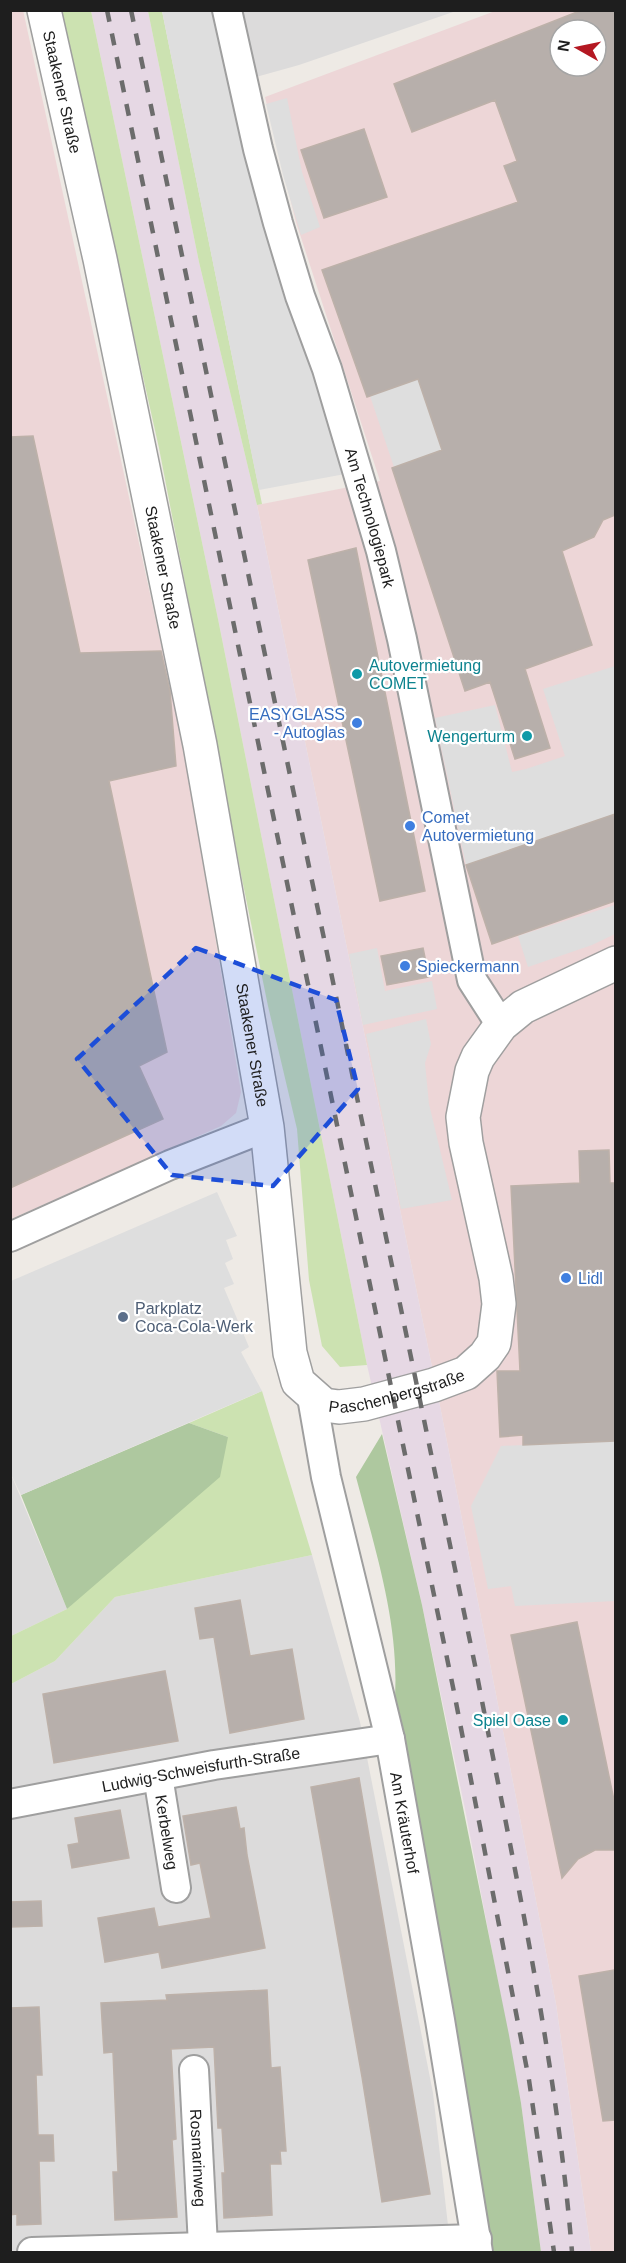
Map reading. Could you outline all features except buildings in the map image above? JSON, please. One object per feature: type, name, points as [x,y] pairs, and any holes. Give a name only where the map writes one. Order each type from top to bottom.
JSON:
[{"type":"street","name":"Staakener Straße","points":[[44,10],[100,259],[200,745],[267,1127]]},
{"type":"street","name":"Am Technologiepark","points":[[227,10],[258,149],[278,223],[300,296],[333,390],[381,552],[402,639],[472,980],[501,1025]]},
{"type":"street","name":"Paschenbergstraße","points":[[267,1127],[290,1353],[298,1382],[324,1406],[339,1407],[364,1404],[418,1390],[466,1373],[485,1356],[494,1342],[499,1304],[496,1278],[466,1143],[463,1117],[472,1071],[478,1057],[501,1025],[522,1007],[615,963]]},
{"type":"street","points":[[10,1237],[170,1165],[267,1127]]},
{"type":"street","name":"Am Kräuterhof","points":[[312,1397],[326,1476],[390,1739],[477,2246]]},
{"type":"street","name":"Ludwig-Schweisfurth-Straße","points":[[10,1804],[214,1765],[390,1739]]},
{"type":"street","name":"Kerbelweg","points":[[158,1776],[176,1888]]},
{"type":"street","name":"Rosmarinweg","points":[[194,2070],[203,2246]]},
{"type":"street","points":[[32,2253],[203,2246],[477,2246]]},
{"type":"highlighted area","points":[[196,948],[336,1000],[358,1089],[273,1186],[172,1175],[77,1059]]},
{"type":"shaded area","points":[[23,10],[184,750],[241,1092],[236,1113],[221,1126],[11,1219],[10,11]]},
{"type":"shaded area","points":[[91,11],[148,11],[199,262],[257,505],[441,1411],[556,2004],[591,2252],[541,2252],[521,2103],[465,1809],[422,1605],[367,1365],[218,619]]},
{"type":"shaded area","points":[[162,11],[214,11],[275,261],[345,474],[259,490]]},
{"type":"shaded area","points":[[242,11],[456,11],[299,65],[256,77]]},
{"type":"shaded area","points":[[495,11],[615,11],[615,2252],[591,2252],[556,2004],[441,1411],[257,505],[380,481],[296,222],[265,97]]},
{"type":"shaded area","points":[[287,98],[302,172],[320,227],[301,235],[283,175],[266,104]]},
{"type":"shaded area","points":[[418,379],[442,450],[394,467],[370,396]]},
{"type":"shaded area","points":[[615,666],[615,814],[466,865],[435,718],[495,705],[512,772],[526,769],[565,756],[543,689]]},
{"type":"shaded area","points":[[615,905],[615,934],[592,945],[528,967],[518,936]]},
{"type":"shaded area","points":[[377,948],[385,991],[432,981],[437,1009],[363,1025],[349,954]]},
{"type":"shaded area","points":[[426,1019],[431,1044],[425,1063],[429,1104],[452,1200],[401,1209],[366,1034]]},
{"type":"shaded area","name":"Parkplatz Coca-Cola-Werk","points":[[217,1192],[237,1236],[226,1240],[233,1259],[225,1263],[234,1284],[224,1288],[249,1347],[241,1352],[262,1391],[21,1495],[10,1472],[11,1281]]},
{"type":"shaded area","points":[[615,1441],[615,1601],[515,1606],[511,1586],[488,1589],[471,1506],[501,1446]]},
{"type":"shaded area","points":[[10,1472],[67,1609],[11,1636],[10,1636]]},
{"type":"shaded area","points":[[312,1555],[360,1722],[433,2093],[451,2252],[11,2252],[11,1684],[55,1661],[115,1597]]},
{"type":"green space","points":[[61,11],[91,11],[218,619],[367,1365],[340,1367],[322,1346],[309,1280],[297,1129],[268,1006],[242,879],[159,448]]},
{"type":"green space","points":[[148,11],[162,11],[262,504],[257,505],[199,262]]},
{"type":"green space","points":[[262,1391],[312,1555],[115,1597],[55,1661],[11,1684],[11,1636],[67,1609],[228,1437],[189,1423]]},
{"type":"green space","points":[[189,1423],[228,1437],[220,1477],[67,1609],[21,1495]]},
{"type":"green space","points":[[382,1434],[422,1605],[509,2035],[521,2103],[541,2252],[489,2252],[467,2090],[394,1710],[394,1651],[386,1592],[356,1477]]},
{"type":"railway","points":[[107,10],[454,1692],[529,2080],[554,2252]]},
{"type":"railway","points":[[131,10],[476,1670],[532,1960],[555,2106],[572,2252]]},
{"type":"place","name":"Autovermietung COMET","points":[[357,674]]},
{"type":"place","name":"EASYGLASS - Autoglas","points":[[357,723]]},
{"type":"place","name":"Wengerturm","points":[[527,736]]},
{"type":"place","name":"Comet Autovermietung","points":[[410,826]]},
{"type":"place","name":"Spieckermann","points":[[405,966]]},
{"type":"place","name":"Lidl","points":[[566,1278]]},
{"type":"place","name":"Parkplatz Coca-Cola-Werk","points":[[123,1317]]},
{"type":"place","name":"Spiel Oase","points":[[563,1720]]}]
